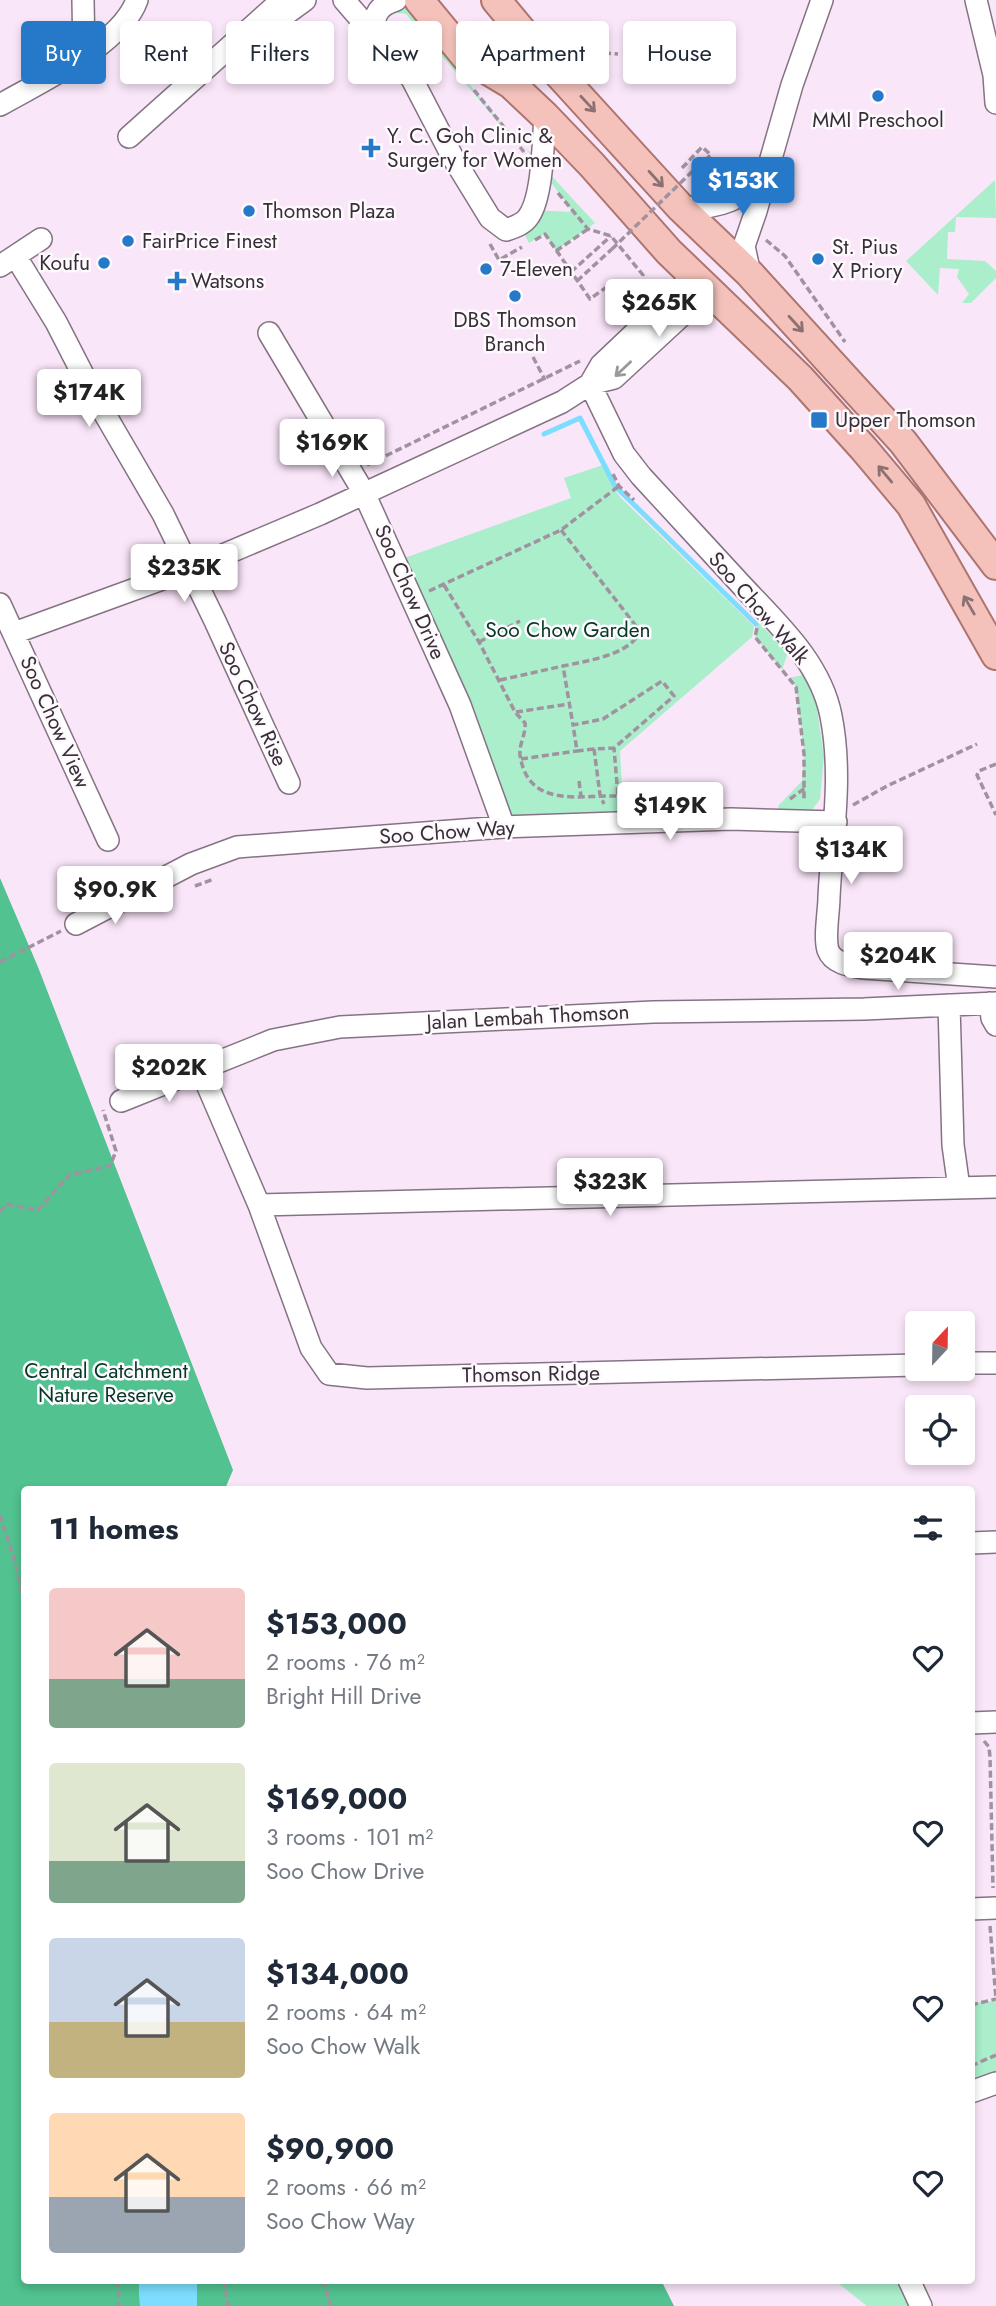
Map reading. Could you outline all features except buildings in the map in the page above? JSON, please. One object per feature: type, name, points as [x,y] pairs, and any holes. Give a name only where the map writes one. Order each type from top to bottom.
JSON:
[{"type":"main road","points":[[419,0],[466,57],[511,84],[545,116],[670,252],[800,378],[831,412],[911,505],[996,655]]},
{"type":"main road","points":[[496,0],[545,59],[681,208],[750,274],[902,442],[994,559]]},
{"type":"main road","points":[[831,412],[845,414],[852,409],[858,404],[857,392]]},
{"type":"main road","points":[[911,505],[919,493],[938,489]]},
{"type":"street","points":[[83,0],[83,21]]},
{"type":"street","points":[[106,39],[126,20],[137,0]]},
{"type":"street","points":[[129,137],[282,0]]},
{"type":"street","points":[[276,21],[305,0]]},
{"type":"street","points":[[344,0],[364,21]]},
{"type":"street","points":[[376,21],[378,11],[385,4],[396,0]]},
{"type":"street","points":[[750,274],[744,246],[792,85],[822,0]]},
{"type":"street","points":[[976,0],[994,75],[996,103]]},
{"type":"street","points":[[0,105],[36,84]]},
{"type":"street","points":[[415,84],[452,156],[490,218],[506,230],[522,223],[532,210],[540,171],[545,116]]},
{"type":"street","points":[[681,208],[707,209],[724,204],[757,182],[769,161]]},
{"type":"street","points":[[8,261],[41,239]]},
{"type":"street","name":"Soo Chow Rise","points":[[8,261],[56,321],[92,392],[163,514],[289,783]]},
{"type":"street","points":[[590,384],[601,365],[682,288],[692,273]]},
{"type":"street","points":[[14,633],[190,569],[365,493],[562,402],[590,384],[614,378],[693,305],[712,293]]},
{"type":"street","name":"Soo Chow Drive","points":[[269,333],[365,493],[460,705],[504,827]]},
{"type":"street","name":"Soo Chow Walk","points":[[590,384],[624,454],[641,476],[799,648],[821,682],[831,716],[836,770],[836,818],[830,880],[828,950],[834,958],[847,965],[996,977]]},
{"type":"street","name":"Soo Chow View","points":[[0,604],[108,841]]},
{"type":"street","name":"Soo Chow Way","points":[[76,924],[191,864],[237,847],[504,827],[731,819],[804,821],[836,818]]},
{"type":"street","points":[[959,1188],[953,1145],[949,1005],[993,1003],[992,1018],[996,1026]]},
{"type":"street","name":"Jalan Lembah Thomson","points":[[121,1101],[273,1040],[340,1027],[653,1012],[949,1005]]},
{"type":"street","name":"Thomson Ridge","points":[[200,1068],[258,1205],[311,1348],[329,1374],[367,1378],[905,1364]]},
{"type":"street","points":[[258,1205],[996,1187]]},
{"type":"street","points":[[975,1363],[996,1363]]},
{"type":"street","points":[[975,1543],[996,1542]]},
{"type":"street","points":[[975,1909],[993,1907]]},
{"type":"street","points":[[975,2091],[996,2083]]},
{"type":"street","points":[[911,2284],[921,2306]]},
{"type":"path","points":[[609,54],[618,54]]},
{"type":"path","points":[[471,86],[588,229],[611,236],[643,275],[639,309]]},
{"type":"path","points":[[577,281],[711,155],[702,147],[682,167]]},
{"type":"path","points":[[556,251],[588,229]]},
{"type":"path","points":[[571,272],[611,236]]},
{"type":"path","points":[[590,299],[615,281],[642,286]]},
{"type":"path","points":[[533,356],[545,380]]},
{"type":"path","points":[[352,472],[587,358]]},
{"type":"path","points":[[612,474],[617,487],[636,502]]},
{"type":"path","points":[[614,748],[618,796],[558,796],[540,790],[527,776],[521,759],[520,747],[526,727],[444,585],[561,530],[617,487]]},
{"type":"path","points":[[499,680],[607,655],[633,643],[640,631],[561,530]]},
{"type":"path","points":[[479,642],[520,621]]},
{"type":"path","points":[[758,622],[755,637],[796,687],[804,754],[804,821]]},
{"type":"path","points":[[563,666],[577,751]]},
{"type":"path","points":[[521,759],[614,748],[674,696],[662,681],[603,719],[573,725]]},
{"type":"path","points":[[515,712],[569,704]]},
{"type":"path","points":[[836,818],[887,786],[977,744]]},
{"type":"path","points":[[594,749],[600,796]]},
{"type":"path","points":[[996,764],[979,771],[977,775],[996,815]]},
{"type":"path","points":[[579,781],[581,796]]},
{"type":"path","points":[[790,799],[804,788]]},
{"type":"path","points":[[189,889],[223,875]]},
{"type":"path","points":[[0,962],[76,924]]},
{"type":"path","points":[[0,1212],[7,1204],[38,1210],[69,1175],[110,1166],[116,1152],[103,1110],[121,1101]]},
{"type":"path","points":[[0,1515],[21,1589]]},
{"type":"path","points":[[975,2004],[996,1999],[990,1757],[983,1727]]},
{"type":"path","points":[[975,2064],[996,2055]]},
{"type":"path","points":[[118,2284],[119,2306]]},
{"type":"path","points":[[225,2284],[228,2306]]},
{"type":"path","points":[[324,2284],[331,2306]]},
{"type":"green space","points":[[401,0],[418,21],[412,21],[406,14],[391,12]]},
{"type":"green space","points":[[442,50],[456,68],[456,73],[442,56]]},
{"type":"green space","points":[[466,84],[469,84],[540,171]]},
{"type":"green space","points":[[524,146],[595,223],[556,251],[545,234],[529,243],[522,229],[532,210],[573,212]]},
{"type":"green space","points":[[995,180],[996,218],[956,217],[955,232],[948,232],[947,259],[985,261],[996,271],[996,278],[971,303],[962,303],[969,294],[957,277],[959,269],[940,268],[938,295],[906,261]]},
{"type":"green space","name":"Soo Chow Garden","points":[[603,465],[621,498],[754,626],[752,637],[620,751],[623,805],[634,803],[631,822],[506,827],[399,560],[571,498],[564,478]]},
{"type":"green space","points":[[758,622],[788,652],[782,670],[755,637]]},
{"type":"green space","points":[[803,675],[816,703],[824,756],[820,799],[804,821],[774,820],[779,805],[802,781],[804,754],[796,687],[789,678]]},
{"type":"green space","name":"Central Catchment Nature Reserve","points":[[0,878],[38,967],[233,1470],[226,1486],[21,1486],[21,2284],[139,2284],[140,2306],[0,2306]]},
{"type":"green space","points":[[996,2001],[996,2074],[975,2079],[975,2003]]},
{"type":"green space","points":[[197,2284],[663,2284],[674,2306],[197,2306]]},
{"type":"green space","points":[[839,2284],[911,2284],[921,2306],[867,2306]]},
{"type":"water","points":[[139,2284],[197,2284],[197,2306],[140,2306]]},
{"type":"waterway","points":[[544,434],[580,418],[615,486],[756,624]]},
{"type":"place","name":"MMI Preschool","points":[[878,96]]},
{"type":"place","name":"Y. C. Goh Clinic & Surgery for Women","points":[[371,148]]},
{"type":"place","name":"Thomson Plaza","points":[[249,211]]},
{"type":"place","name":"FairPrice Finest","points":[[128,241]]},
{"type":"place","name":"St. Pius X Priory","points":[[818,259]]},
{"type":"place","name":"Koufu","points":[[104,263]]},
{"type":"place","name":"7-Eleven","points":[[486,269]]},
{"type":"place","name":"Watsons","points":[[177,281]]},
{"type":"place","name":"DBS Thomson Branch","points":[[515,296]]},
{"type":"place","name":"Upper Thomson","points":[[819,420]]}]
